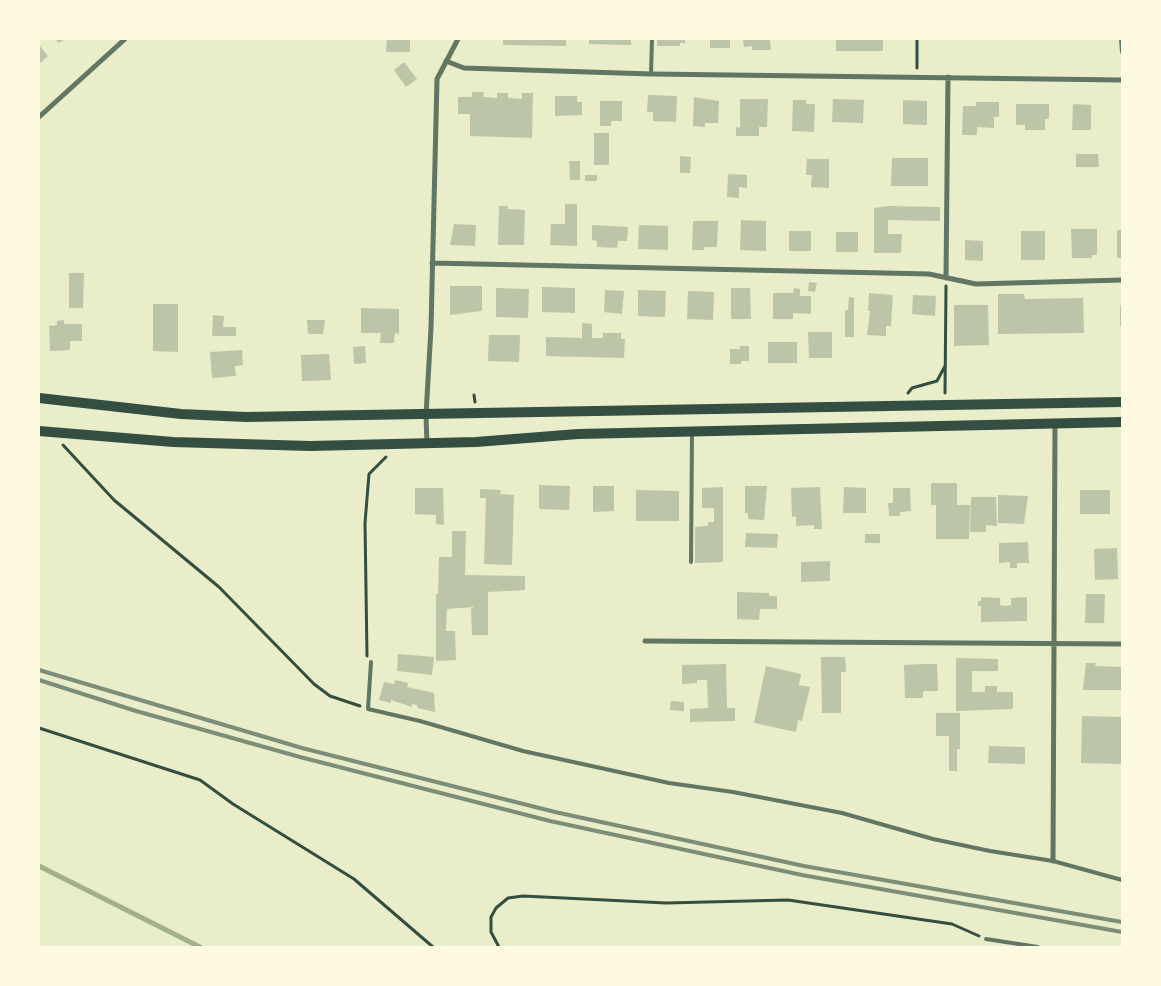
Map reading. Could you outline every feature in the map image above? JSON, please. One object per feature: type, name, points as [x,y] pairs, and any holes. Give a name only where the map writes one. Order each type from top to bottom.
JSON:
[{"type":"main road","points":[[39,398],[181,414],[246,417],[1122,402]]},
{"type":"main road","points":[[39,431],[173,442],[223,444],[427,444],[578,434],[1122,422]]},
{"type":"street","points":[[39,118],[125,39]]},
{"type":"street","points":[[427,444],[426,415],[431,328],[436,79],[458,39]]},
{"type":"street","points":[[446,61],[464,68],[651,74],[1122,80]]},
{"type":"street","points":[[946,278],[948,77]]},
{"type":"street","points":[[432,263],[904,273],[929,274],[976,284],[1122,280]]},
{"type":"street","points":[[1053,861],[1055,424]]},
{"type":"street","points":[[646,642],[1122,644]]},
{"type":"lane","points":[[651,74],[652,39]]},
{"type":"lane","points":[[1121,39],[1122,52]]},
{"type":"lane","points":[[691,562],[692,431]]},
{"type":"lane","points":[[371,662],[368,708],[522,751],[669,783],[733,792],[842,813],[952,843],[1053,861],[1122,880]]},
{"type":"lane","points":[[986,939],[1038,947]]},
{"type":"path","points":[[917,39],[917,76]]},
{"type":"path","points":[[945,393],[946,278]]},
{"type":"path","points":[[905,395],[912,388],[937,381],[946,363]]},
{"type":"path","points":[[67,451],[114,500],[219,587],[314,684],[330,696],[368,708]]},
{"type":"path","points":[[371,662],[366,655],[365,573],[365,523],[369,474],[388,455]]},
{"type":"path","points":[[39,728],[200,780],[233,804],[354,879],[433,947]]},
{"type":"path","points":[[499,947],[491,932],[491,917],[496,908],[508,898],[522,896],[666,903],[788,900],[952,924],[986,939]]},
{"type":"building","points":[[55,39],[66,39],[59,43]]},
{"type":"building","points":[[387,39],[410,39],[410,52],[386,52]]},
{"type":"building","points":[[503,39],[566,39],[566,46],[503,45]]},
{"type":"building","points":[[589,39],[631,39],[631,45],[589,44]]},
{"type":"building","points":[[657,39],[685,39],[685,43],[680,43],[680,46],[657,46]]},
{"type":"building","points":[[710,39],[730,39],[730,48],[710,48]]},
{"type":"building","points":[[743,39],[770,39],[771,50],[752,50],[752,46],[744,47]]},
{"type":"building","points":[[836,39],[883,39],[883,51],[836,51]]},
{"type":"building","points":[[39,45],[48,56],[39,64]]},
{"type":"building","points":[[404,62],[417,79],[406,87],[394,70]]},
{"type":"building","points":[[472,92],[484,92],[483,97],[497,98],[497,93],[508,93],[508,98],[522,99],[522,93],[533,93],[532,138],[470,136],[470,114],[458,114],[458,97],[472,97]]},
{"type":"building","points":[[648,95],[677,96],[676,122],[653,121],[653,112],[647,112]]},
{"type":"building","points":[[555,96],[577,96],[577,102],[582,102],[582,115],[555,116]]},
{"type":"building","points":[[694,97],[719,101],[718,123],[705,123],[705,127],[693,126]]},
{"type":"building","points":[[740,99],[768,99],[767,127],[759,127],[759,136],[736,136],[736,127],[740,128]]},
{"type":"building","points":[[833,99],[864,100],[863,123],[832,122]]},
{"type":"building","points":[[793,100],[806,100],[806,104],[815,104],[814,132],[792,131]]},
{"type":"building","points":[[903,100],[927,101],[927,125],[903,124]]},
{"type":"building","points":[[600,101],[622,101],[622,121],[611,121],[611,126],[600,126]]},
{"type":"building","points":[[976,102],[999,102],[999,117],[994,117],[994,128],[977,127],[977,135],[962,135],[963,106],[976,106]]},
{"type":"building","points":[[1016,104],[1049,104],[1049,119],[1045,119],[1045,130],[1025,130],[1025,125],[1016,125]]},
{"type":"building","points":[[1073,104],[1091,105],[1091,130],[1072,130]]},
{"type":"building","points":[[594,133],[609,133],[609,165],[594,165]]},
{"type":"building","points":[[1076,154],[1098,154],[1099,167],[1076,167]]},
{"type":"building","points":[[680,156],[691,157],[690,173],[680,173]]},
{"type":"building","points":[[892,158],[928,158],[928,186],[891,186]]},
{"type":"building","points":[[807,159],[829,159],[829,188],[811,187],[812,175],[806,175]]},
{"type":"building","points":[[569,161],[580,161],[580,180],[570,180]]},
{"type":"building","points":[[728,174],[747,175],[747,188],[739,187],[739,198],[727,197]]},
{"type":"building","points":[[585,175],[597,175],[597,181],[585,181]]},
{"type":"building","points":[[565,204],[577,204],[577,246],[550,245],[551,224],[565,224]]},
{"type":"building","points":[[499,206],[508,206],[507,209],[525,210],[524,245],[498,245]]},
{"type":"building","points":[[889,206],[940,207],[940,221],[888,220],[888,234],[902,234],[901,253],[874,253],[874,208]]},
{"type":"building","points":[[741,220],[766,221],[766,251],[740,250]]},
{"type":"building","points":[[693,221],[718,221],[717,247],[704,247],[704,250],[692,250]]},
{"type":"building","points":[[454,224],[476,225],[475,246],[450,245]]},
{"type":"building","points":[[592,225],[628,227],[627,241],[618,241],[617,248],[597,247],[597,241],[592,240]]},
{"type":"building","points":[[639,225],[668,226],[668,250],[638,249]]},
{"type":"building","points":[[1071,229],[1097,229],[1097,255],[1092,255],[1092,258],[1072,258]]},
{"type":"building","points":[[1117,230],[1122,230],[1122,258],[1117,258]]},
{"type":"building","points":[[789,231],[811,231],[811,251],[789,251]]},
{"type":"building","points":[[1021,231],[1045,231],[1045,260],[1021,260]]},
{"type":"building","points":[[836,232],[858,232],[858,252],[836,252]]},
{"type":"building","points":[[965,240],[983,241],[983,261],[965,260]]},
{"type":"building","points":[[69,273],[84,273],[83,308],[69,308]]},
{"type":"building","points":[[809,282],[817,283],[815,292],[808,291]]},
{"type":"building","points":[[450,286],[482,286],[482,311],[450,315]]},
{"type":"building","points":[[542,287],[575,288],[575,313],[542,312]]},
{"type":"building","points":[[496,288],[529,289],[528,318],[496,317]]},
{"type":"building","points":[[731,288],[750,288],[751,319],[731,319]]},
{"type":"building","points":[[794,288],[800,289],[800,296],[811,296],[811,314],[793,313],[793,319],[773,319],[773,293],[793,293]]},
{"type":"building","points":[[605,290],[624,291],[622,314],[604,312]]},
{"type":"building","points":[[638,290],[666,291],[665,317],[638,316]]},
{"type":"building","points":[[688,291],[714,292],[713,320],[687,319]]},
{"type":"building","points":[[869,293],[893,295],[891,326],[886,326],[886,336],[867,335],[870,311],[868,311]]},
{"type":"building","points":[[998,294],[1024,294],[1025,299],[1083,298],[1084,333],[998,334]]},
{"type":"building","points":[[913,295],[936,296],[935,316],[912,314]]},
{"type":"building","points":[[849,297],[854,298],[854,337],[845,337],[845,310],[848,310]]},
{"type":"building","points":[[153,304],[178,304],[178,352],[153,351]]},
{"type":"building","points":[[954,305],[988,305],[989,345],[954,346]]},
{"type":"building","points":[[1120,305],[1122,305],[1122,326],[1120,326]]},
{"type":"building","points":[[361,308],[399,309],[399,334],[395,333],[394,343],[380,343],[381,333],[361,333]]},
{"type":"building","points":[[213,315],[224,316],[223,327],[236,327],[236,336],[212,336]]},
{"type":"building","points":[[64,320],[64,324],[82,324],[82,341],[70,341],[70,350],[50,351],[49,326],[57,325],[57,321]]},
{"type":"building","points":[[307,320],[325,320],[323,334],[308,334]]},
{"type":"building","points":[[582,323],[592,324],[592,338],[603,338],[603,333],[621,333],[621,339],[625,339],[624,358],[546,356],[546,337],[582,338]]},
{"type":"building","points":[[808,332],[832,332],[832,358],[809,358]]},
{"type":"building","points":[[489,335],[520,335],[519,362],[488,361]]},
{"type":"building","points":[[768,342],[797,342],[797,363],[768,363]]},
{"type":"building","points":[[365,346],[366,363],[354,364],[353,347]]},
{"type":"building","points":[[740,346],[749,346],[749,361],[741,361],[741,364],[730,364],[730,349],[740,349]]},
{"type":"building","points":[[242,350],[243,365],[235,366],[236,376],[212,378],[210,352]]},
{"type":"building","points":[[329,354],[331,380],[302,381],[301,355]]},
{"type":"building","points":[[931,483],[957,483],[957,505],[970,505],[969,539],[936,539],[936,505],[931,505]]},
{"type":"building","points":[[539,485],[570,486],[569,510],[539,509]]},
{"type":"building","points":[[593,486],[614,486],[614,511],[593,512]]},
{"type":"building","points":[[745,486],[767,486],[764,520],[748,519],[748,513],[745,513]]},
{"type":"building","points":[[723,487],[723,562],[695,563],[695,527],[708,526],[708,522],[714,522],[714,508],[702,508],[702,488]]},
{"type":"building","points":[[820,487],[822,529],[814,529],[814,525],[796,526],[796,516],[792,517],[791,488]]},
{"type":"building","points":[[844,487],[866,488],[866,513],[843,513]]},
{"type":"building","points":[[415,488],[443,488],[444,525],[436,524],[436,515],[415,514]]},
{"type":"building","points":[[893,488],[910,488],[911,511],[900,512],[900,516],[889,516],[888,503],[893,503]]},
{"type":"building","points":[[480,489],[501,490],[500,494],[514,495],[512,565],[484,564],[486,498],[480,498]]},
{"type":"building","points":[[636,490],[679,491],[679,521],[636,521]]},
{"type":"building","points":[[1080,490],[1110,490],[1110,514],[1080,514]]},
{"type":"building","points":[[998,495],[1028,496],[1024,524],[998,523]]},
{"type":"building","points":[[971,497],[996,497],[997,526],[986,525],[986,532],[970,532]]},
{"type":"building","points":[[452,531],[466,531],[465,575],[525,576],[525,590],[488,592],[488,635],[472,635],[471,609],[474,607],[447,609],[446,631],[455,631],[456,660],[436,661],[436,594],[438,594],[439,557],[452,557]]},
{"type":"building","points":[[746,533],[778,534],[777,548],[745,547]]},
{"type":"building","points":[[865,534],[880,534],[880,543],[865,543]]},
{"type":"building","points":[[1028,542],[1029,563],[1017,563],[1017,568],[1010,568],[1010,562],[999,563],[999,543]]},
{"type":"building","points":[[1117,548],[1118,579],[1095,580],[1094,549]]},
{"type":"building","points":[[830,561],[830,581],[801,582],[801,562]]},
{"type":"building","points":[[737,592],[769,593],[769,596],[777,596],[777,609],[760,609],[759,620],[737,619]]},
{"type":"building","points":[[1086,594],[1105,594],[1104,623],[1085,623]]},
{"type":"building","points":[[981,597],[1000,598],[1000,605],[1005,606],[1011,605],[1011,598],[1027,597],[1027,621],[981,622],[981,606],[978,606],[978,601],[981,601]]},
{"type":"building","points":[[398,654],[434,657],[432,675],[397,671]]},
{"type":"building","points":[[821,657],[845,657],[846,672],[841,672],[841,713],[822,713]]},
{"type":"building","points":[[956,658],[998,659],[998,671],[972,671],[972,692],[985,692],[985,686],[997,686],[997,692],[1013,692],[1013,709],[956,711]]},
{"type":"building","points":[[1086,663],[1096,663],[1095,666],[1122,667],[1122,690],[1083,690]]},
{"type":"building","points":[[726,664],[727,708],[735,708],[735,721],[690,722],[690,709],[708,708],[707,680],[697,680],[697,683],[682,684],[682,665]]},
{"type":"building","points":[[937,664],[938,691],[923,691],[923,698],[905,698],[904,665]]},
{"type":"building","points":[[766,666],[801,674],[799,685],[810,687],[802,721],[798,720],[796,732],[754,723]]},
{"type":"building","points":[[395,680],[408,683],[407,687],[434,693],[435,712],[418,708],[417,705],[412,704],[412,707],[391,700],[391,703],[379,700],[384,682],[394,684]]},
{"type":"building","points":[[671,701],[684,702],[684,711],[670,710]]},
{"type":"building","points":[[936,713],[960,713],[960,749],[957,749],[957,771],[949,771],[949,736],[936,736]]},
{"type":"building","points":[[1082,716],[1122,717],[1122,764],[1081,763]]},
{"type":"building","points":[[989,746],[1025,747],[1025,764],[988,763]]},
{"type":"waterway","points":[[39,866],[200,947]]},
{"type":"railway","points":[[39,670],[302,748],[555,812],[804,866],[1122,922]]},
{"type":"railway","points":[[39,680],[136,711],[300,757],[550,821],[802,875],[1122,932]]}]
